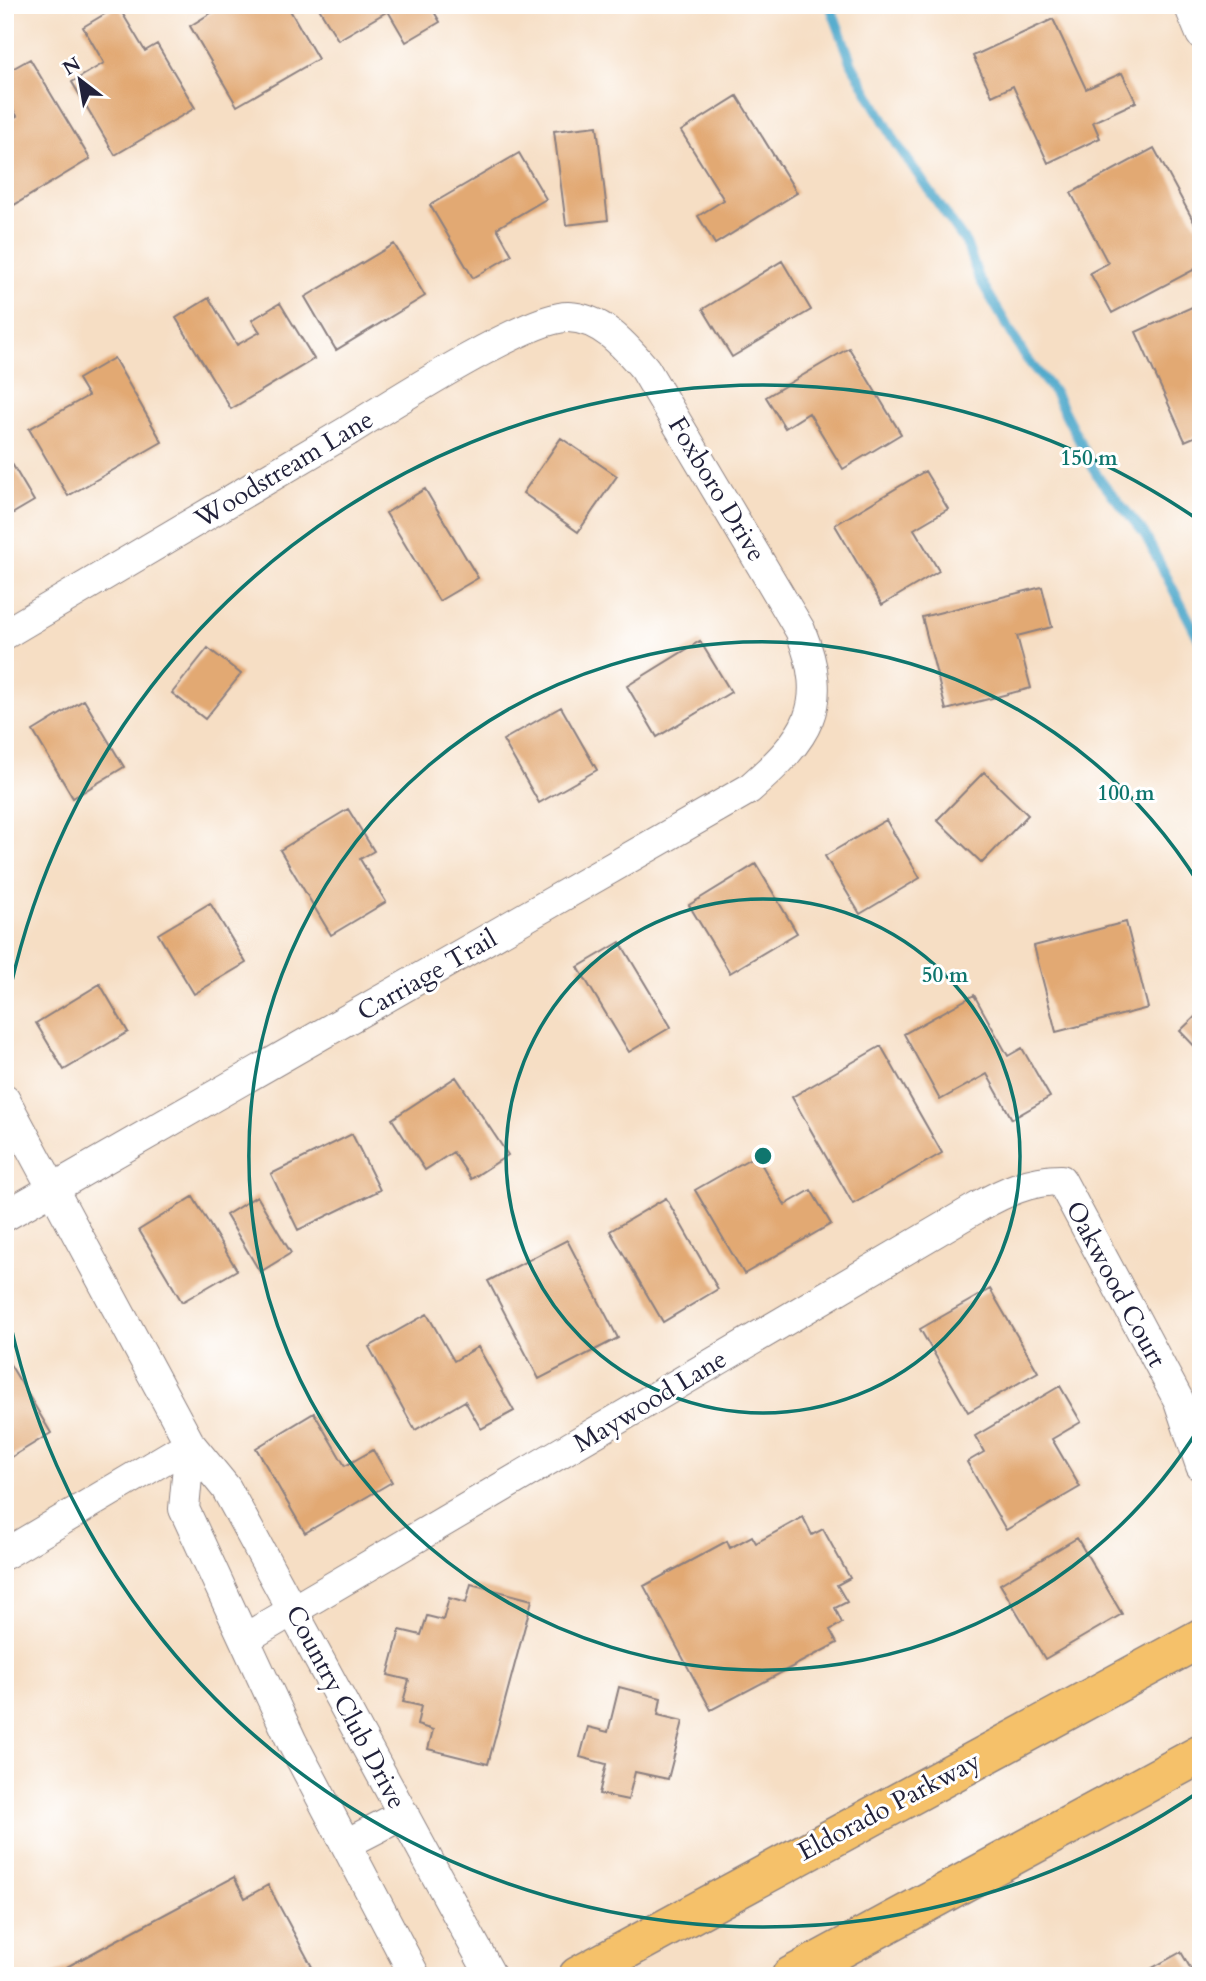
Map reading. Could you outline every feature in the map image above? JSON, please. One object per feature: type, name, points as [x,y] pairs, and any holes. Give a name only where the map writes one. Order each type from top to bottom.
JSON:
[{"type":"main road","name":"Eldorado Parkway","points":[[578,1976],[1201,1638]]},
{"type":"main road","points":[[791,1976],[1201,1754]]},
{"type":"street","points":[[1189,5],[1201,34]]},
{"type":"street","name":"Woodstream Lane","points":[[5,634],[436,378],[544,322],[568,317]]},
{"type":"street","name":"Foxboro Drive","points":[[568,317],[595,323],[623,343],[645,369],[800,630],[813,663],[814,700]]},
{"type":"street","name":"Carriage Trail","points":[[5,1216],[749,789],[781,761],[801,734],[814,700]]},
{"type":"street","name":"Country Club Drive","points":[[5,1100],[190,1444],[226,1488],[491,1976]]},
{"type":"street","name":"Oakwood Court","points":[[1060,1180],[1179,1401],[1201,1466]]},
{"type":"street","name":"Maywood Lane","points":[[246,1638],[997,1196],[1033,1183],[1060,1180]]},
{"type":"street","points":[[5,1554],[190,1444]]},
{"type":"street","points":[[190,1444],[184,1509],[292,1742],[415,1976]]},
{"type":"street","points":[[346,1844],[404,1814]]},
{"type":"building","points":[[224,5],[287,5],[318,59],[237,106],[190,26]]},
{"type":"building","points":[[317,5],[430,5],[440,22],[406,42],[388,11],[338,40]]},
{"type":"building","points":[[118,6],[145,51],[157,44],[195,108],[115,155],[72,82],[104,63],[83,27]]},
{"type":"building","points":[[1053,19],[1086,89],[1122,73],[1136,102],[1093,122],[1100,138],[1048,163],[1013,86],[992,96],[973,56]]},
{"type":"building","points":[[30,59],[90,159],[14,205],[5,190],[5,123],[17,116],[5,97],[5,73]]},
{"type":"building","points":[[737,96],[797,193],[715,244],[698,216],[724,200],[681,131]]},
{"type":"building","points":[[597,126],[608,220],[566,225],[554,131]]},
{"type":"building","points":[[1154,148],[1201,235],[1201,266],[1112,313],[1090,273],[1108,263],[1071,193]]},
{"type":"building","points":[[519,153],[546,199],[497,228],[512,255],[473,278],[430,205]]},
{"type":"building","points":[[394,244],[425,296],[336,350],[305,297]]},
{"type":"building","points":[[782,261],[811,310],[732,357],[703,309]]},
{"type":"building","points":[[209,298],[237,345],[260,332],[252,320],[280,303],[314,359],[231,409],[176,318]]},
{"type":"building","points":[[1201,303],[1201,434],[1185,441],[1136,332]]},
{"type":"building","points":[[849,348],[901,434],[843,469],[809,413],[785,428],[766,397]]},
{"type":"building","points":[[114,358],[162,442],[68,496],[29,429],[88,396],[78,379]]},
{"type":"building","points":[[561,438],[617,476],[578,532],[523,493]]},
{"type":"building","points":[[5,452],[34,501],[5,518]]},
{"type":"building","points":[[925,471],[948,509],[914,529],[939,571],[882,605],[835,525]]},
{"type":"building","points":[[425,489],[478,578],[439,601],[386,513]]},
{"type":"building","points":[[1042,587],[1052,627],[1017,636],[1031,688],[946,710],[922,617]]},
{"type":"building","points":[[700,641],[731,692],[657,737],[627,686]]},
{"type":"building","points":[[208,648],[241,674],[205,719],[172,693]]},
{"type":"building","points":[[84,700],[124,767],[73,798],[33,731]]},
{"type":"building","points":[[561,707],[597,770],[539,803],[503,740]]},
{"type":"building","points":[[984,772],[1028,815],[982,863],[937,820]]},
{"type":"building","points":[[348,809],[374,851],[360,859],[386,902],[331,935],[280,850]]},
{"type":"building","points":[[886,820],[920,878],[860,914],[825,856]]},
{"type":"building","points":[[756,864],[797,933],[730,973],[689,905]]},
{"type":"building","points":[[210,903],[246,963],[194,994],[158,934]]},
{"type":"building","points":[[1126,922],[1148,1008],[1056,1032],[1034,946]]},
{"type":"building","points":[[620,942],[671,1027],[629,1052],[578,967]]},
{"type":"building","points":[[100,984],[128,1032],[64,1070],[36,1023]]},
{"type":"building","points":[[974,995],[1008,1056],[1022,1048],[1050,1097],[1012,1119],[987,1074],[940,1100],[904,1034]]},
{"type":"building","points":[[1201,1011],[1201,1053],[1180,1031]]},
{"type":"building","points":[[881,1046],[942,1153],[853,1204],[792,1097]]},
{"type":"building","points":[[456,1077],[508,1155],[471,1179],[453,1152],[425,1170],[392,1119]]},
{"type":"building","points":[[352,1134],[380,1190],[298,1230],[271,1174]]},
{"type":"building","points":[[756,1155],[785,1205],[811,1190],[831,1224],[744,1274],[695,1190]]},
{"type":"building","points":[[257,1196],[291,1253],[260,1272],[226,1215]]},
{"type":"building","points":[[193,1197],[237,1270],[182,1302],[139,1230]]},
{"type":"building","points":[[666,1198],[718,1289],[663,1322],[610,1231]]},
{"type":"building","points":[[567,1240],[618,1338],[539,1379],[488,1281]]},
{"type":"building","points":[[990,1289],[1038,1372],[968,1412],[920,1329]]},
{"type":"building","points":[[427,1314],[454,1361],[478,1347],[514,1411],[481,1429],[465,1401],[415,1430],[369,1347]]},
{"type":"building","points":[[5,1356],[51,1433],[5,1461]]},
{"type":"building","points":[[1060,1386],[1081,1422],[1052,1439],[1080,1487],[1006,1530],[967,1462],[984,1452],[975,1436]]},
{"type":"building","points":[[314,1413],[345,1466],[373,1450],[392,1482],[305,1533],[256,1448]]},
{"type":"building","points":[[803,1517],[812,1535],[823,1529],[850,1578],[837,1585],[847,1602],[835,1608],[842,1623],[830,1630],[837,1643],[711,1710],[644,1586],[727,1541],[730,1548],[752,1536],[756,1543]]},
{"type":"building","points":[[1077,1538],[1122,1614],[1045,1659],[1000,1584]]},
{"type":"building","points":[[471,1584],[532,1600],[488,1764],[428,1749],[433,1730],[417,1725],[421,1706],[403,1702],[409,1680],[388,1675],[400,1630],[421,1635],[427,1616],[443,1620],[449,1598],[466,1603]]},
{"type":"building","points":[[619,1687],[661,1698],[658,1715],[683,1721],[668,1779],[635,1772],[628,1800],[599,1794],[606,1764],[580,1757],[588,1727],[608,1732]]},
{"type":"building","points":[[234,1877],[245,1898],[268,1885],[317,1976],[50,1976]]},
{"type":"building","points":[[1181,1952],[1195,1976],[1149,1976],[1147,1971]]},
{"type":"waterway","points":[[830,5],[852,64],[898,146],[966,243],[978,276],[1026,358],[1054,392],[1098,477],[1144,533],[1201,643]]}]
